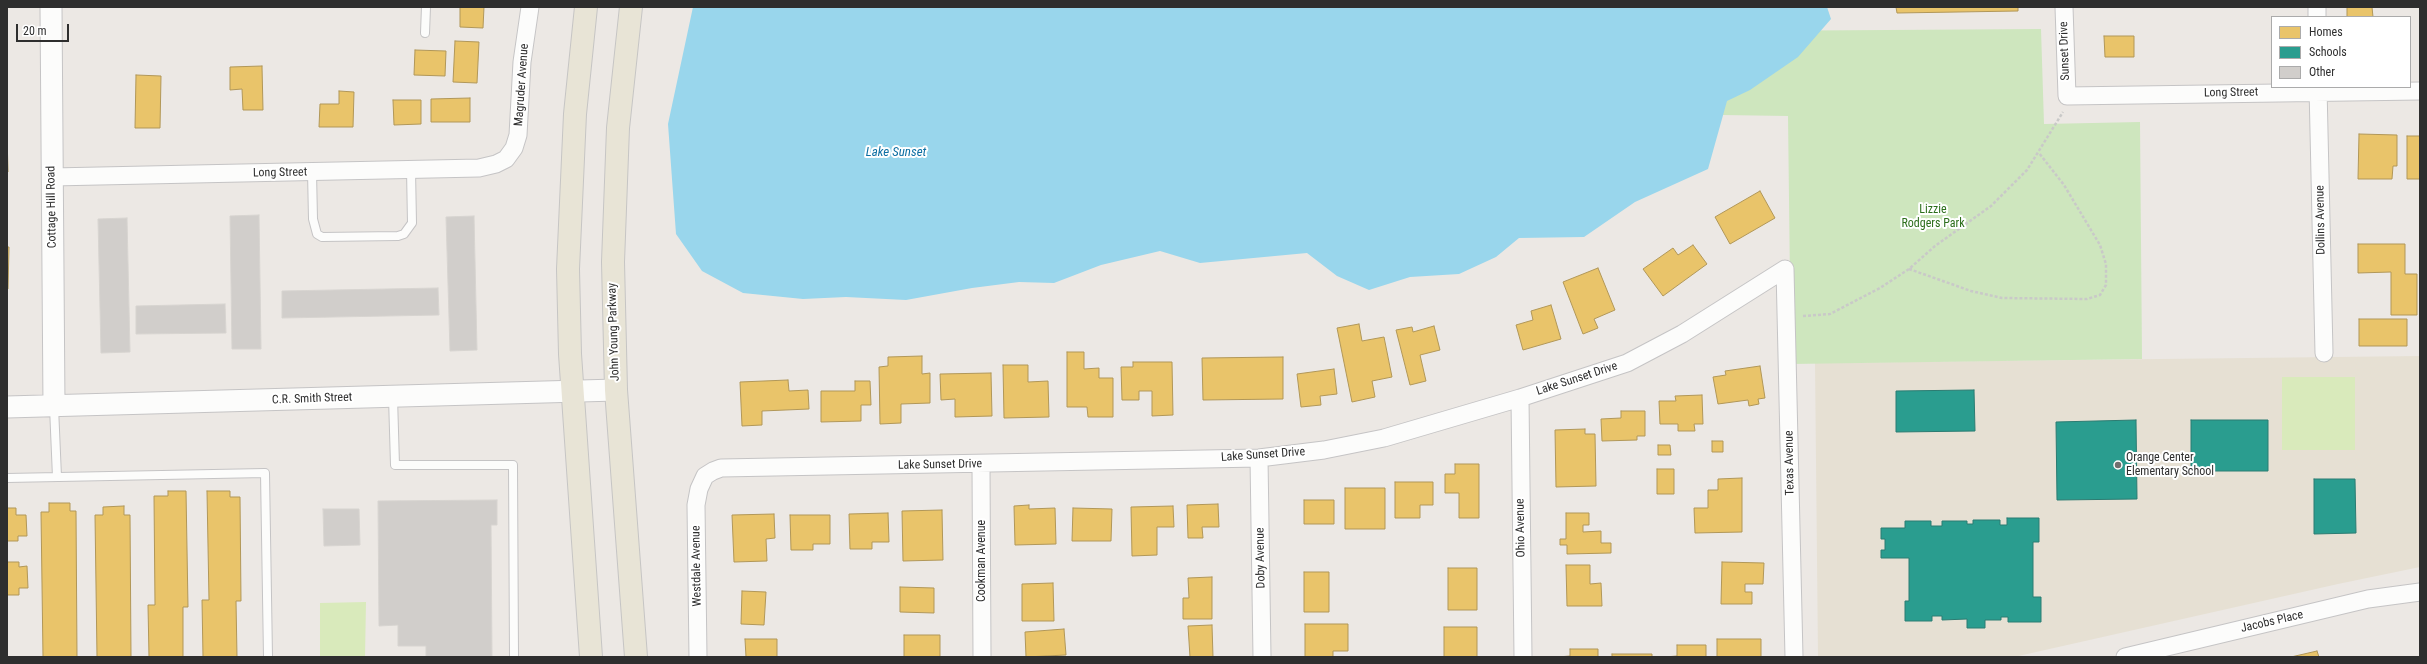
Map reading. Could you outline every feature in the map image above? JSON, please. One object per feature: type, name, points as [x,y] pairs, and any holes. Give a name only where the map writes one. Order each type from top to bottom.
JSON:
[{"type":"main road","points":[[586,7],[580,57],[571,181],[568,269],[572,392],[591,657]]},
{"type":"main road","name":"John Young Parkway","points":[[631,7],[623,70],[614,190],[612,262],[616,390],[636,657]]},
{"type":"street","name":"Cottage Hill Road","points":[[51,7],[54,406]]},
{"type":"street","name":"Magruder Avenue","points":[[506,159],[514,148],[518,135],[522,62],[530,7]]},
{"type":"street","name":"Sunset Drive","points":[[2064,7],[2066,96]]},
{"type":"street","name":"Long Street","points":[[2066,96],[2319,89],[2420,91]]},
{"type":"street","name":"Dollins Avenue","points":[[2319,89],[2324,352]]},
{"type":"street","name":"Long Street","points":[[52,177],[478,168],[496,164],[506,159]]},
{"type":"street","name":"Texas Avenue","points":[[1785,269],[1794,657]]},
{"type":"street","name":"Lake Sunset Drive","points":[[705,476],[721,468],[981,465],[1260,458],[1324,450],[1384,438],[1520,398],[1627,363],[1682,334],[1785,269]]},
{"type":"street","name":"C.R. Smith Street","points":[[7,406],[54,406],[616,390]]},
{"type":"street","name":"Ohio Avenue","points":[[1520,398],[1523,657]]},
{"type":"street","name":"Doby Avenue","points":[[1260,458],[1262,657]]},
{"type":"street","name":"Cookman Avenue","points":[[981,465],[982,657]]},
{"type":"street","name":"Westdale Avenue","points":[[698,657],[696,505],[699,489],[705,476]]},
{"type":"street","name":"Jacobs Place","points":[[2125,657],[2368,599],[2420,592]]},
{"type":"lane","points":[[425,33],[426,7]]},
{"type":"lane","points":[[312,172],[313,219],[317,234],[322,237],[398,236],[404,234],[412,223],[411,170]]},
{"type":"lane","points":[[393,397],[395,464],[513,465],[514,657]]},
{"type":"lane","points":[[54,406],[57,477]]},
{"type":"lane","points":[[7,478],[265,473],[268,657]]},
{"type":"path","points":[[1786,315],[1813,317],[1830,314],[1854,303],[1909,270],[1935,246],[1991,206],[2014,185],[2039,152],[2065,109],[2066,96]]},
{"type":"path","points":[[1909,270],[1971,290],[2002,298],[2087,299],[2100,295],[2106,285],[2106,264],[2100,245],[2064,185],[2039,152]]},
{"type":"shaded area","name":"Orange Center Elementary School","points":[[2420,356],[2420,567],[2014,657],[1818,657],[1815,363]]},
{"type":"green space","name":"Lizzie Rodgers Park","points":[[2041,29],[2044,124],[2140,122],[2142,359],[1791,364],[1788,116],[1657,114],[1732,31]]},
{"type":"green space","points":[[2282,377],[2355,377],[2355,450],[2282,450]]},
{"type":"green space","points":[[366,602],[365,657],[320,657],[320,603]]},
{"type":"water","name":"Lake Sunset","points":[[693,7],[1827,7],[1831,19],[1798,57],[1750,90],[1727,101],[1708,169],[1635,202],[1584,237],[1519,238],[1496,257],[1459,274],[1410,277],[1369,290],[1337,276],[1307,253],[1200,263],[1160,251],[1101,265],[1054,283],[1019,282],[972,288],[906,300],[846,297],[803,299],[743,293],[702,271],[676,234],[668,124]]},
{"type":"building: Homes","points":[[460,7],[484,7],[483,28],[460,27]]},
{"type":"building: Homes","points":[[1896,7],[2018,7],[2018,11],[1897,13]]},
{"type":"building: Homes","points":[[2347,7],[2372,7],[2373,16],[2347,16]]},
{"type":"building: Homes","points":[[2104,36],[2134,36],[2134,57],[2105,57]]},
{"type":"building: Homes","points":[[455,41],[479,42],[477,83],[453,82]]},
{"type":"building: Homes","points":[[415,50],[446,51],[445,76],[414,75]]},
{"type":"building: Homes","points":[[262,66],[263,110],[243,110],[242,89],[230,90],[230,67]]},
{"type":"building: Homes","points":[[136,75],[161,76],[160,128],[135,128]]},
{"type":"building: Homes","points":[[339,91],[354,92],[353,127],[319,127],[320,104],[339,104]]},
{"type":"building: Homes","points":[[470,98],[470,122],[431,122],[431,99]]},
{"type":"building: Homes","points":[[393,100],[421,100],[421,124],[394,125]]},
{"type":"building: Homes","points":[[2359,134],[2397,135],[2397,166],[2393,166],[2392,179],[2358,179]]},
{"type":"building: Homes","points":[[7,135],[8,172],[7,172]]},
{"type":"building: Homes","points":[[2407,136],[2420,136],[2420,179],[2407,179]]},
{"type":"building: Homes","points":[[1760,191],[1775,218],[1730,244],[1715,217]]},
{"type":"building: Homes","points":[[2358,244],[2405,244],[2405,274],[2417,274],[2417,315],[2391,315],[2391,272],[2358,273]]},
{"type":"building: Homes","points":[[1693,245],[1707,264],[1663,296],[1643,269],[1673,248],[1678,255]]},
{"type":"building: Homes","points":[[7,247],[9,247],[8,289],[7,289]]},
{"type":"building: Homes","points":[[1598,268],[1615,310],[1594,319],[1598,328],[1583,334],[1563,282]]},
{"type":"building: Homes","points":[[1551,305],[1561,339],[1523,350],[1516,325],[1533,320],[1531,311]]},
{"type":"building: Homes","points":[[2359,319],[2407,319],[2407,346],[2359,346]]},
{"type":"building: Homes","points":[[1359,324],[1362,341],[1384,337],[1392,377],[1372,381],[1375,397],[1352,402],[1337,328]]},
{"type":"building: Homes","points":[[1434,326],[1440,350],[1420,355],[1426,381],[1410,385],[1396,330],[1412,327],[1413,332]]},
{"type":"building: Homes","points":[[1067,352],[1084,352],[1084,369],[1099,368],[1099,378],[1113,378],[1113,417],[1088,417],[1087,407],[1067,407]]},
{"type":"building: Homes","points":[[922,356],[922,374],[930,373],[930,403],[901,404],[901,423],[880,424],[879,367],[888,366],[888,357]]},
{"type":"building: Homes","points":[[1283,357],[1283,399],[1203,400],[1202,358]]},
{"type":"building: Homes","points":[[1133,362],[1172,362],[1173,415],[1152,416],[1152,391],[1139,391],[1139,400],[1122,400],[1121,367],[1133,367]]},
{"type":"building: Homes","points":[[1003,365],[1028,365],[1028,382],[1048,381],[1049,417],[1004,418]]},
{"type":"building: Homes","points":[[1760,366],[1765,398],[1758,399],[1759,404],[1749,406],[1748,400],[1718,404],[1713,377],[1726,375],[1725,371]]},
{"type":"building: Homes","points":[[1334,369],[1337,394],[1320,396],[1321,405],[1301,407],[1297,374]]},
{"type":"building: Homes","points":[[991,373],[992,416],[955,417],[955,399],[941,400],[940,374]]},
{"type":"building: Homes","points":[[788,380],[789,391],[808,390],[809,409],[762,411],[762,425],[742,426],[740,382]]},
{"type":"building: Homes","points":[[855,381],[870,381],[871,405],[861,405],[861,421],[821,422],[821,391],[855,391]]},
{"type":"building: Homes","points":[[1702,395],[1703,424],[1694,424],[1695,431],[1678,431],[1678,424],[1660,424],[1659,401],[1676,401],[1675,396]]},
{"type":"building: Homes","points":[[1621,411],[1645,411],[1645,436],[1637,436],[1637,440],[1602,441],[1601,419],[1621,418]]},
{"type":"building: Homes","points":[[1585,429],[1585,434],[1595,434],[1596,486],[1556,487],[1555,430]]},
{"type":"building: Homes","points":[[1712,441],[1723,441],[1723,452],[1712,452]]},
{"type":"building: Homes","points":[[1658,445],[1670,445],[1671,455],[1658,455]]},
{"type":"building: Homes","points":[[1455,464],[1479,464],[1479,518],[1459,518],[1459,493],[1445,493],[1445,474],[1455,474]]},
{"type":"building: Homes","points":[[1657,469],[1674,469],[1674,494],[1657,494]]},
{"type":"building: Homes","points":[[1742,478],[1742,532],[1695,533],[1694,508],[1708,508],[1708,490],[1718,490],[1718,479]]},
{"type":"building: Homes","points":[[1395,482],[1433,482],[1433,505],[1420,505],[1420,518],[1395,518]]},
{"type":"building: Homes","points":[[1345,488],[1385,488],[1385,529],[1345,529]]},
{"type":"building: Homes","points":[[168,491],[186,491],[188,607],[183,607],[183,657],[149,657],[148,605],[155,605],[154,496],[168,496]]},
{"type":"building: Homes","points":[[207,491],[230,491],[230,497],[240,497],[241,601],[236,601],[237,657],[203,657],[202,600],[209,600]]},
{"type":"building: Homes","points":[[1304,500],[1334,500],[1334,524],[1304,524]]},
{"type":"building: Homes","points":[[49,503],[70,503],[70,511],[76,511],[77,657],[43,657],[41,512],[49,512]]},
{"type":"building: Homes","points":[[1218,504],[1219,527],[1202,527],[1203,538],[1188,538],[1187,505]]},
{"type":"building: Homes","points":[[1029,505],[1029,509],[1055,508],[1056,544],[1015,545],[1014,506]]},
{"type":"building: Homes","points":[[124,506],[124,515],[130,515],[131,657],[97,657],[95,515],[103,515],[103,507]]},
{"type":"building: Homes","points":[[1173,506],[1174,527],[1157,527],[1157,555],[1132,556],[1131,507]]},
{"type":"building: Homes","points":[[7,508],[16,508],[16,515],[26,515],[27,536],[18,536],[18,541],[7,541]]},
{"type":"building: Homes","points":[[1073,508],[1112,509],[1111,541],[1072,541]]},
{"type":"building: Homes","points":[[942,510],[943,560],[903,561],[902,511]]},
{"type":"building: Homes","points":[[888,513],[889,542],[872,542],[872,549],[850,549],[849,514]]},
{"type":"building: Homes","points":[[1566,513],[1589,513],[1589,525],[1583,525],[1583,532],[1601,531],[1601,543],[1611,543],[1611,553],[1567,554],[1567,545],[1560,545],[1560,539],[1566,539]]},
{"type":"building: Homes","points":[[774,514],[775,538],[766,539],[767,561],[734,562],[732,515]]},
{"type":"building: Homes","points":[[790,515],[830,515],[830,544],[813,544],[813,550],[791,550]]},
{"type":"building: Homes","points":[[7,562],[19,562],[19,567],[27,566],[28,588],[19,588],[19,595],[7,595]]},
{"type":"building: Homes","points":[[1722,562],[1764,563],[1763,584],[1745,584],[1745,592],[1752,592],[1752,604],[1721,604]]},
{"type":"building: Homes","points":[[1566,565],[1590,565],[1590,584],[1601,583],[1602,606],[1567,606]]},
{"type":"building: Homes","points":[[1448,568],[1477,568],[1477,610],[1448,610]]},
{"type":"building: Homes","points":[[1304,572],[1329,572],[1329,612],[1304,612]]},
{"type":"building: Homes","points":[[1212,577],[1212,619],[1183,619],[1183,598],[1189,598],[1188,578]]},
{"type":"building: Homes","points":[[1053,583],[1054,621],[1022,621],[1022,584]]},
{"type":"building: Homes","points":[[900,587],[934,588],[934,613],[900,612]]},
{"type":"building: Homes","points":[[742,591],[766,592],[764,625],[741,624]]},
{"type":"building: Homes","points":[[1305,624],[1348,624],[1348,651],[1333,651],[1333,657],[1305,657]]},
{"type":"building: Homes","points":[[1212,625],[1213,657],[1190,657],[1188,626]]},
{"type":"building: Homes","points":[[1444,627],[1477,627],[1477,657],[1444,657]]},
{"type":"building: Homes","points":[[1064,629],[1066,655],[1026,657],[1025,632]]},
{"type":"building: Homes","points":[[904,635],[940,635],[940,657],[904,657]]},
{"type":"building: Homes","points":[[745,639],[777,639],[777,657],[746,657]]},
{"type":"building: Homes","points":[[1717,639],[1761,639],[1761,657],[1717,657]]},
{"type":"building: Homes","points":[[1677,645],[1706,645],[1706,657],[1665,657],[1677,656]]},
{"type":"building: Homes","points":[[1570,649],[1598,649],[1598,657],[1558,657],[1570,656]]},
{"type":"building: Homes","points":[[2317,651],[2319,657],[2291,657]]},
{"type":"building: Homes","points":[[1612,654],[1652,654],[1652,657],[1612,657]]},
{"type":"building: Schools","points":[[1974,390],[1975,431],[1896,432],[1896,391]]},
{"type":"building: Schools","points":[[2136,420],[2137,499],[2057,500],[2056,422]]},
{"type":"building: Schools","points":[[2191,420],[2268,420],[2268,471],[2191,471]]},
{"type":"building: Schools","points":[[2314,479],[2355,479],[2356,533],[2314,534]]},
{"type":"building: Schools","points":[[2007,518],[2039,518],[2039,542],[2033,542],[2033,597],[2041,597],[2041,622],[2008,622],[2008,617],[2001,617],[2001,620],[1985,620],[1985,628],[1967,628],[1967,619],[1942,620],[1942,616],[1932,616],[1932,621],[1905,621],[1905,601],[1909,601],[1909,558],[1881,558],[1881,550],[1885,550],[1885,539],[1881,539],[1881,528],[1905,528],[1905,521],[1931,521],[1931,526],[1942,526],[1942,521],[1967,521],[1967,524],[1973,524],[1973,520],[2000,520],[2000,525],[2007,525]]},
{"type":"building: Other","points":[[259,215],[261,349],[232,349],[230,216]]},
{"type":"building: Other","points":[[474,216],[477,350],[450,351],[446,217]]},
{"type":"building: Other","points":[[127,218],[130,352],[101,353],[98,219]]},
{"type":"building: Other","points":[[438,288],[439,315],[282,318],[282,291]]},
{"type":"building: Other","points":[[225,304],[226,333],[136,334],[136,306]]},
{"type":"building: Other","points":[[497,500],[497,525],[491,525],[492,657],[426,657],[426,646],[398,646],[398,625],[379,626],[378,501]]},
{"type":"building: Other","points":[[323,509],[359,509],[360,545],[324,546]]},
{"type":"place","name":"Orange Center Elementary School","points":[[2118,465]]}]
